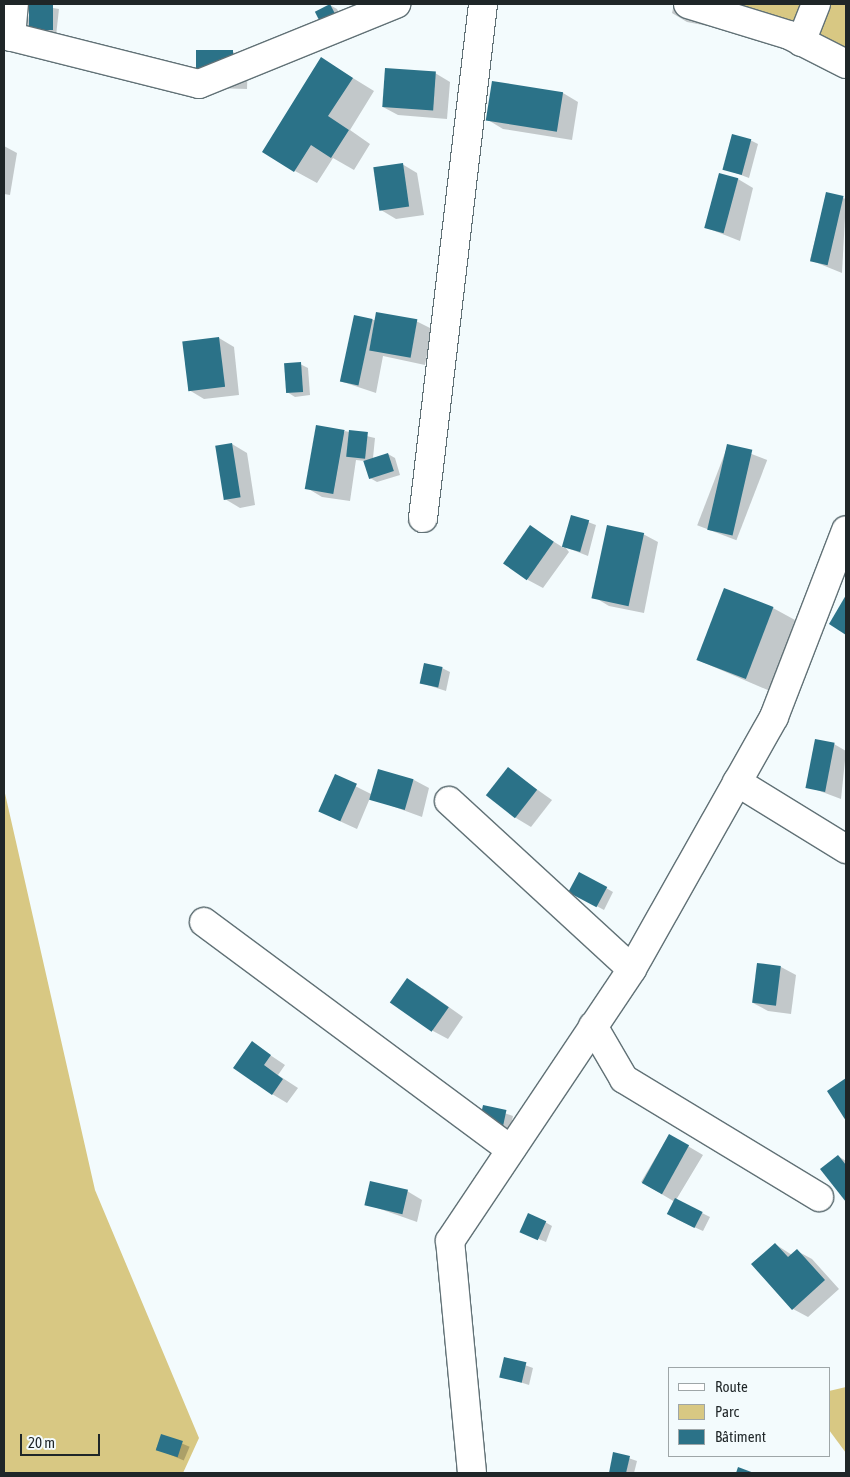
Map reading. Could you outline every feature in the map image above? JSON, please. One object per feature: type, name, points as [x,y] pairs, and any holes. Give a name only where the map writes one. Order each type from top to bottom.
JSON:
[{"type":"street","points":[[14,4],[7,36],[199,84],[396,4]]},
{"type":"street","points":[[423,518],[483,4]]},
{"type":"street","points":[[688,4],[801,42],[846,64]]},
{"type":"street","points":[[801,42],[816,4]]},
{"type":"street","points":[[472,1473],[450,1241],[632,969],[774,717],[846,530]]},
{"type":"street","points":[[737,782],[846,849]]},
{"type":"street","points":[[449,801],[632,969]]},
{"type":"street","points":[[204,922],[511,1150]]},
{"type":"street","points":[[593,1026],[624,1079],[819,1197]]},
{"type":"green space","points":[[672,4],[846,4],[846,57]]},
{"type":"green space","points":[[4,789],[95,1190],[199,1438],[183,1473],[4,1473]]},
{"type":"green space","points":[[846,1387],[846,1453],[830,1431],[830,1391]]},
{"type":"building","points":[[29,4],[53,4],[53,30],[29,30]]},
{"type":"building","points":[[330,4],[341,26],[326,34],[315,12]]},
{"type":"building","points":[[196,50],[233,50],[233,80],[196,80]]},
{"type":"building","points":[[321,57],[353,78],[328,116],[349,130],[331,158],[311,145],[294,172],[262,152]]},
{"type":"building","points":[[385,68],[436,72],[433,110],[382,107]]},
{"type":"building","points":[[492,81],[563,92],[557,132],[486,121]]},
{"type":"building","points":[[732,134],[751,139],[742,175],[722,170]]},
{"type":"building","points":[[403,163],[409,207],[379,211],[373,167]]},
{"type":"building","points":[[719,173],[738,178],[724,233],[704,228]]},
{"type":"building","points":[[826,192],[844,196],[828,265],[810,261]]},
{"type":"building","points":[[376,312],[417,319],[411,358],[369,350]]},
{"type":"building","points":[[354,315],[373,319],[358,385],[340,382]]},
{"type":"building","points":[[219,337],[225,387],[188,391],[182,342]]},
{"type":"building","points":[[301,362],[303,392],[286,393],[284,363]]},
{"type":"building","points":[[316,425],[345,430],[333,494],[305,489]]},
{"type":"building","points":[[349,430],[368,432],[365,459],[346,457]]},
{"type":"building","points":[[232,443],[241,497],[224,500],[215,446]]},
{"type":"building","points":[[727,444],[752,450],[733,536],[707,530]]},
{"type":"building","points":[[388,453],[394,471],[369,479],[363,461]]},
{"type":"building","points":[[571,515],[589,520],[580,552],[562,547]]},
{"type":"building","points":[[530,525],[554,542],[527,580],[503,564]]},
{"type":"building","points":[[607,525],[644,533],[629,606],[591,598]]},
{"type":"building","points":[[724,588],[773,607],[746,679],[696,660]]},
{"type":"building","points":[[846,595],[846,635],[829,624]]},
{"type":"building","points":[[424,663],[443,667],[438,687],[420,684]]},
{"type":"building","points":[[815,739],[835,743],[825,792],[805,788]]},
{"type":"building","points":[[508,767],[537,790],[515,818],[486,795]]},
{"type":"building","points":[[378,769],[414,779],[405,810],[369,800]]},
{"type":"building","points":[[335,774],[357,784],[340,821],[318,811]]},
{"type":"building","points":[[579,872],[607,887],[596,907],[568,892]]},
{"type":"building","points":[[757,963],[781,966],[776,1006],[752,1003]]},
{"type":"building","points":[[407,978],[449,1007],[432,1032],[390,1003]]},
{"type":"building","points":[[252,1041],[271,1055],[264,1065],[283,1079],[272,1095],[233,1068]]},
{"type":"building","points":[[846,1078],[846,1121],[827,1091]]},
{"type":"building","points":[[483,1105],[506,1110],[502,1131],[479,1126]]},
{"type":"building","points":[[669,1134],[689,1145],[662,1194],[642,1183]]},
{"type":"building","points":[[838,1155],[846,1165],[846,1202],[820,1169]]},
{"type":"building","points":[[370,1181],[408,1190],[402,1214],[364,1205]]},
{"type":"building","points":[[675,1198],[703,1212],[694,1228],[667,1214]]},
{"type":"building","points":[[528,1213],[546,1221],[538,1240],[519,1232]]},
{"type":"building","points":[[775,1243],[788,1257],[797,1249],[825,1280],[792,1310],[751,1264]]},
{"type":"building","points":[[504,1357],[526,1362],[522,1383],[499,1377]]},
{"type":"building","points":[[161,1434],[183,1441],[178,1457],[156,1450]]},
{"type":"building","points":[[613,1452],[630,1456],[626,1473],[609,1473]]},
{"type":"building","points":[[738,1467],[754,1473],[736,1473]]}]
